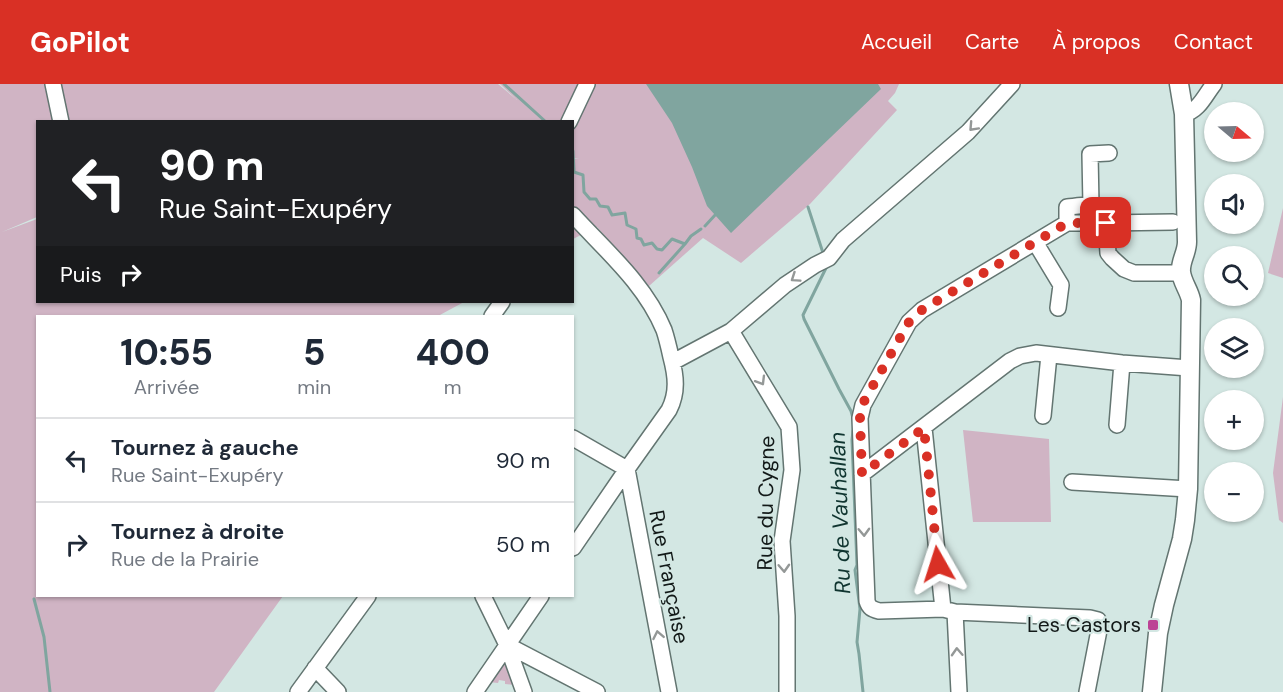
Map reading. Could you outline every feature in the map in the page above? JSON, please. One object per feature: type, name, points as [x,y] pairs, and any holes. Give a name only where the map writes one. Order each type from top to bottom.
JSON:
[{"type":"main road","points":[[1152,692],[1158,633],[1182,539],[1188,489],[1191,300],[1181,273],[1187,242],[1184,114],[1179,84]]},
{"type":"street","points":[[52,84],[60,120]]},
{"type":"street","points":[[570,120],[587,84]]},
{"type":"street","points":[[672,362],[731,331],[797,276],[826,260],[843,240],[968,132],[1012,84]]},
{"type":"street","points":[[1184,114],[1190,113],[1199,105],[1214,84]]},
{"type":"street","points":[[1091,206],[1090,154],[1109,153]]},
{"type":"street","points":[[1067,223],[1067,207],[1100,206],[1106,209],[1108,253],[1124,269],[1134,273],[1181,273]]},
{"type":"street","points":[[574,216],[645,296],[664,332],[676,384],[674,402],[669,410],[574,547]]},
{"type":"street","points":[[1087,692],[1100,625],[1098,620],[949,610],[879,611],[869,606],[867,602],[860,418],[862,405],[909,322],[922,310],[1067,223],[1173,222]]},
{"type":"street","points":[[1035,242],[1061,285],[1058,308]]},
{"type":"street","name":"Rue du Cygne","points":[[731,331],[789,427],[792,470],[783,541],[788,692]]},
{"type":"street","points":[[862,474],[1010,361],[1020,356],[1036,353],[1190,368]]},
{"type":"street","points":[[1043,416],[1049,355]]},
{"type":"street","points":[[1117,425],[1122,363]]},
{"type":"street","points":[[924,428],[959,692]]},
{"type":"street","points":[[574,439],[627,469]]},
{"type":"street","name":"Rue Française","points":[[627,469],[669,692]]},
{"type":"street","points":[[1072,482],[1188,489]]},
{"type":"street","points":[[298,692],[367,597]]},
{"type":"street","points":[[483,597],[507,645],[524,692]]},
{"type":"street","points":[[475,692],[540,597]]},
{"type":"street","points":[[507,645],[597,692]]},
{"type":"street","points":[[315,668],[338,692]]},
{"type":"shaded area","points":[[0,84],[50,84],[56,120],[36,120],[36,217],[2,232],[36,219],[36,303],[462,303],[440,315],[36,315],[36,597],[282,597],[214,692],[0,692]]},
{"type":"shaded area","points":[[58,84],[498,84],[517,100],[500,84],[899,84],[888,101],[897,110],[810,204],[741,263],[703,238],[649,286],[597,227],[574,238],[574,159],[579,159],[574,158],[574,120],[63,120]]},
{"type":"shaded area","points":[[1283,208],[1283,278],[1268,273]]},
{"type":"shaded area","points":[[1283,397],[1283,523],[1279,520],[1273,473]]},
{"type":"shaded area","points":[[963,430],[1049,439],[1051,522],[973,522]]},
{"type":"shaded area","points":[[501,664],[508,665],[515,685],[505,684],[505,681],[499,680],[498,683],[489,682]]},
{"type":"water","points":[[646,84],[878,84],[881,89],[731,233],[707,206],[672,123]]},
{"type":"waterway","points":[[504,84],[544,120]]},
{"type":"waterway","points":[[574,172],[583,175],[584,192],[590,199],[596,199],[600,206],[608,207],[612,215],[625,213],[627,225],[636,229],[637,238],[641,239],[644,245],[652,243],[657,249],[662,250],[672,239],[685,244],[701,229]]},
{"type":"waterway","name":"Ru de Vauhallan","points":[[808,207],[824,256]]},
{"type":"waterway","points":[[705,226],[716,214]]},
{"type":"waterway","points":[[659,273],[685,244]]},
{"type":"waterway","name":"Ru de Vauhallan","points":[[827,266],[803,315],[853,418]]},
{"type":"waterway","name":"Ru de Vauhallan","points":[[853,431],[857,565],[855,570],[860,609],[857,642],[863,692]]},
{"type":"waterway","points":[[34,599],[44,637],[50,692]]},
{"type":"place","name":"Les Castors","points":[[1153,625]]},
{"type":"route","points":[[938,564],[924,428],[862,474],[860,418],[862,405],[909,322],[922,310],[1067,223],[1106,223]]}]
